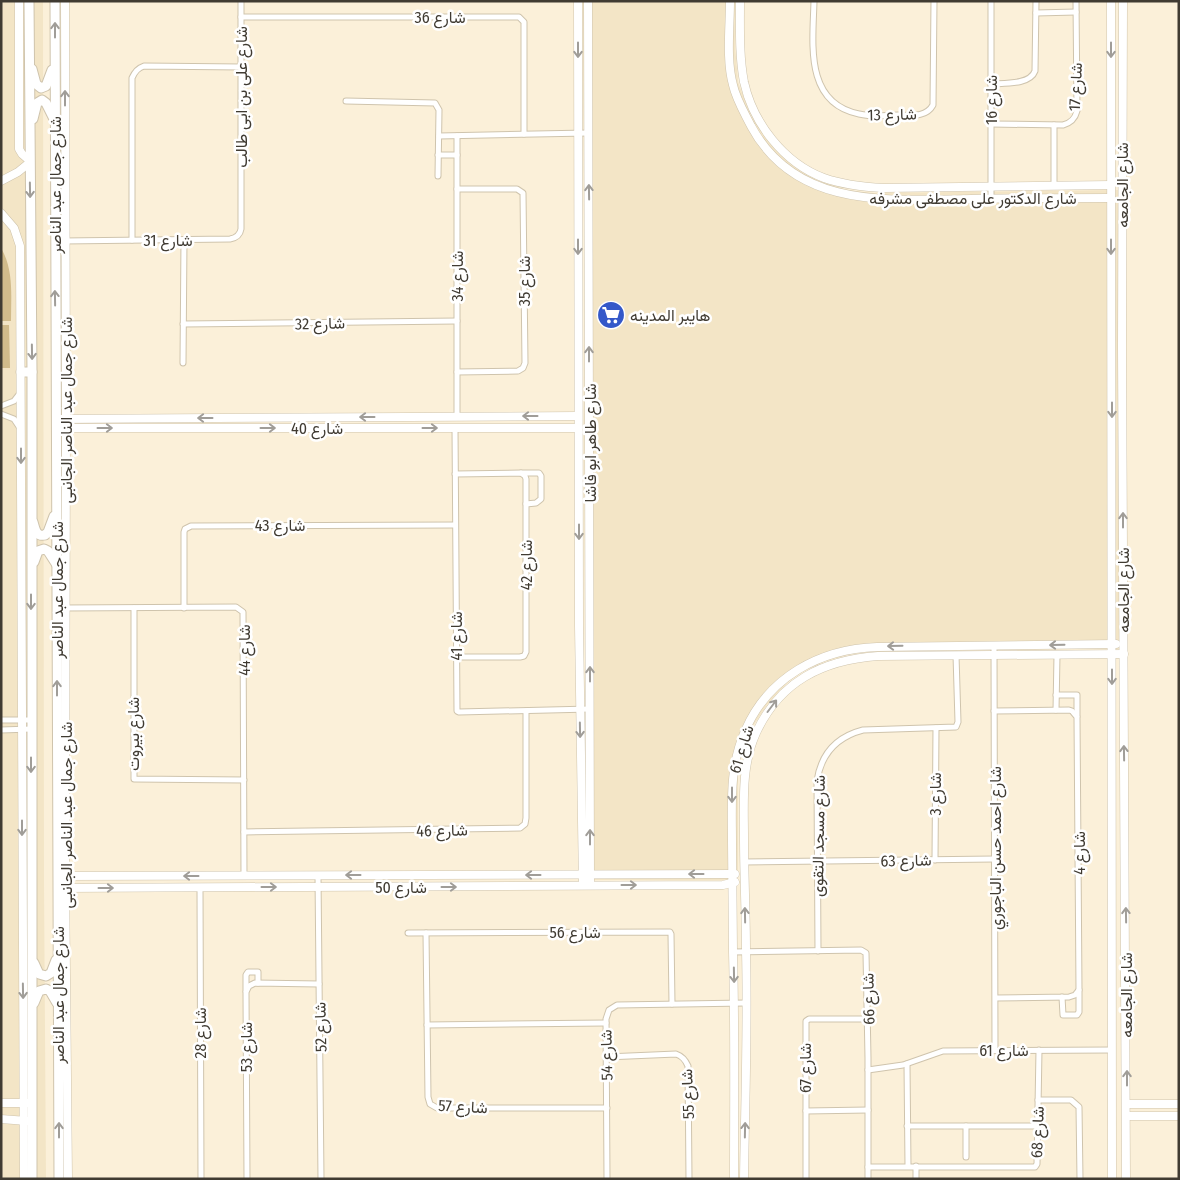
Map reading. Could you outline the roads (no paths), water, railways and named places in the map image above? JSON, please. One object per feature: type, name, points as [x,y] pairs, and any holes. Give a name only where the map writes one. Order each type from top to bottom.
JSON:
[{"type":"main road","name":"شارع جمال عبد الناصر","points":[[29,1],[32,372],[31,576],[27,725],[32,881],[32,1011],[28,1121],[32,1179]]},
{"type":"main road","name":"شارع جمال عبد الناصر","points":[[55,1],[56,511],[57,565],[62,608],[62,888],[58,955],[58,1005],[63,1108],[59,1179]]},
{"type":"main road","points":[[29,57],[36,84],[41,88],[47,84],[55,60]]},
{"type":"main road","points":[[30,132],[36,104],[40,101],[46,103],[55,121]]},
{"type":"main road","points":[[21,372],[32,372]]},
{"type":"main road","points":[[20,512],[31,514],[37,534],[43,536],[48,532],[56,511]]},
{"type":"main road","points":[[31,576],[37,553],[40,549],[48,551],[57,565]]},
{"type":"main road","points":[[22,882],[32,881]]},
{"type":"main road","points":[[32,955],[37,972],[44,976],[50,973],[58,955]]},
{"type":"main road","points":[[32,1011],[38,993],[44,989],[50,991],[58,1005]]},
{"type":"street","points":[[1,181],[18,172],[29,161],[22,154],[19,145],[19,1]]},
{"type":"street","name":"شارع جمال عبد الناصر الجانبى","points":[[62,608],[66,428],[64,1]]},
{"type":"street","name":"شارع على بن ابى طالب","points":[[241,1],[241,194]]},
{"type":"street","name":"شارع طاهر ابو فاشا","points":[[578,1],[580,710],[587,885]]},
{"type":"street","name":"شارع طاهر ابو فاشا","points":[[586,875],[590,709],[588,1]]},
{"type":"street","points":[[730,1],[740,1]]},
{"type":"street","name":"شارع الدكتور على مصطفى مشرفه","points":[[730,1],[730,68],[737,99],[762,143],[784,166],[816,185],[848,195],[895,200],[1111,198]]},
{"type":"street","name":"شارع الدكتور على مصطفى مشرفه","points":[[740,1],[742,64],[749,100],[766,132],[790,158],[823,178],[852,186],[884,188],[1111,185]]},
{"type":"street","name":"شارع 13","points":[[814,1],[814,67],[823,90],[842,107],[857,114],[898,115],[923,114],[930,109],[933,101],[934,1]]},
{"type":"street","name":"شارع 16","points":[[990,198],[991,1]]},
{"type":"street","points":[[991,84],[1028,80],[1034,75],[1036,71],[1036,1]]},
{"type":"street","name":"شارع 17","points":[[991,124],[1063,125],[1071,122],[1076,115],[1076,1]]},
{"type":"street","name":"شارع الجامعه","points":[[1111,1],[1112,1179]]},
{"type":"street","name":"شارع الجامعه","points":[[1123,1],[1122,348],[1127,987],[1126,1179]]},
{"type":"street","points":[[1036,13],[1076,12]]},
{"type":"street","name":"شارع 36","points":[[241,17],[519,17],[524,22],[524,134]]},
{"type":"street","points":[[132,240],[132,78],[134,74],[144,66],[241,67]]},
{"type":"street","points":[[346,101],[432,102],[437,104],[439,110],[438,176]]},
{"type":"street","points":[[1054,125],[1054,185]]},
{"type":"street","points":[[438,136],[588,133]]},
{"type":"street","name":"شارع 34","points":[[457,136],[457,416]]},
{"type":"street","points":[[438,155],[457,155]]},
{"type":"street","name":"شارع 35","points":[[457,190],[515,189],[523,193],[525,364],[522,370],[518,371],[457,372]]},
{"type":"street","name":"شارع 31","points":[[55,241],[230,239],[238,236],[241,228],[241,194]]},
{"type":"street","points":[[1,213],[14,228],[20,246],[20,512],[27,725],[22,882],[28,1103],[1,1103]]},
{"type":"street","points":[[183,363],[184,240]]},
{"type":"street","name":"شارع 32","points":[[183,324],[457,321]]},
{"type":"street","points":[[1111,348],[1122,348]]},
{"type":"street","points":[[1,406],[14,401],[21,391]]},
{"type":"street","points":[[1,414],[14,419],[21,429]]},
{"type":"street","name":"شارع 40","points":[[57,423],[66,419],[578,416]]},
{"type":"street","name":"شارع 40","points":[[57,423],[66,428],[578,428]]},
{"type":"street","name":"شارع 41","points":[[455,428],[458,711],[590,709]]},
{"type":"street","name":"شارع 42","points":[[456,657],[520,657],[526,654],[526,477],[521,473]]},
{"type":"street","points":[[455,474],[539,473],[542,476],[541,499],[536,503],[526,504]]},
{"type":"street","name":"شارع 43","points":[[184,608],[184,532],[185,529],[191,526],[456,525]]},
{"type":"street","name":"شارع 44","points":[[62,608],[236,607],[241,610],[244,615],[244,876]]},
{"type":"street","name":"شارع بيروت","points":[[134,608],[134,779],[244,780]]},
{"type":"street","name":"شارع 61","points":[[734,1179],[732,784],[733,770],[742,736],[758,706],[779,682],[802,666],[832,653],[847,649],[1123,644]]},
{"type":"street","name":"شارع احمد حسن الباجوري","points":[[994,645],[995,1050]]},
{"type":"street","points":[[877,647],[878,656]]},
{"type":"street","name":"شارع 61","points":[[744,1179],[746,1004],[745,769],[751,745],[768,711],[784,692],[814,672],[849,659],[878,656],[1124,654]]},
{"type":"street","name":"شارع مسجد التقوى","points":[[818,951],[817,781],[820,766],[828,752],[843,738],[863,730],[954,728],[958,725],[956,655]]},
{"type":"street","points":[[1056,710],[1057,655]]},
{"type":"street","name":"شارع 4","points":[[1056,694],[1077,695],[1080,988],[1079,1012],[1077,1015],[1062,1015],[1062,997]]},
{"type":"street","points":[[994,711],[1069,710],[1077,717]]},
{"type":"street","name":"شارع 46","points":[[244,832],[520,828],[525,824],[526,818],[526,711]]},
{"type":"street","points":[[1,720],[27,725]]},
{"type":"street","points":[[1,730],[27,725]]},
{"type":"street","name":"شارع 3","points":[[935,860],[936,728]]},
{"type":"street","name":"شارع 63","points":[[744,862],[995,859]]},
{"type":"street","name":"شارع 50","points":[[61,876],[732,874],[744,877]]},
{"type":"street","name":"شارع 52","points":[[318,876],[321,1179]]},
{"type":"street","name":"شارع 50","points":[[62,888],[723,885],[744,877]]},
{"type":"street","name":"شارع جمال عبد الناصر الجانبى","points":[[62,888],[63,1108],[68,1179]]},
{"type":"street","name":"شارع 28","points":[[200,888],[200,1179]]},
{"type":"street","name":"شارع 56","points":[[408,933],[670,932],[672,934],[672,1004]]},
{"type":"street","name":"شارع 57","points":[[426,933],[428,1098],[433,1107],[607,1108]]},
{"type":"street","name":"شارع 66","points":[[734,952],[861,950],[866,953],[868,1179]]},
{"type":"street","name":"شارع 53","points":[[246,1179],[246,975],[248,972],[258,972],[258,983]]},
{"type":"street","points":[[246,992],[252,984],[258,983],[319,984]]},
{"type":"street","points":[[1112,987],[1127,987]]},
{"type":"street","points":[[996,998],[1062,997],[1075,995],[1080,988]]},
{"type":"street","name":"شارع 54","points":[[607,1179],[606,1023],[609,1010],[617,1005],[746,1004]]},
{"type":"street","name":"شارع 67","points":[[806,1179],[806,1020],[868,1019]]},
{"type":"street","points":[[427,1025],[606,1023]]},
{"type":"street","name":"شارع 68","points":[[868,1167],[1035,1167],[1037,1164],[1039,1050]]},
{"type":"street","name":"شارع 61","points":[[868,1070],[906,1064],[943,1051],[1112,1050]]},
{"type":"street","name":"شارع 55","points":[[606,1057],[676,1054],[686,1062],[688,1066],[689,1179]]},
{"type":"street","points":[[906,1064],[908,1166]]},
{"type":"street","points":[[1038,1100],[1071,1100],[1079,1107],[1080,1179]]},
{"type":"street","points":[[1127,1104],[1179,1104]]},
{"type":"street","points":[[806,1111],[868,1110]]},
{"type":"street","points":[[1127,1116],[1179,1116]]},
{"type":"street","points":[[1,1118],[28,1121],[24,1179]]},
{"type":"street","points":[[907,1126],[1038,1126]]},
{"type":"street","points":[[966,1126],[966,1157]]},
{"type":"street","points":[[1112,1148],[1126,1147]]},
{"type":"street","points":[[916,1166],[916,1179]]},
{"type":"place","name":"هايبر المدينه","points":[[611,315]]}]
